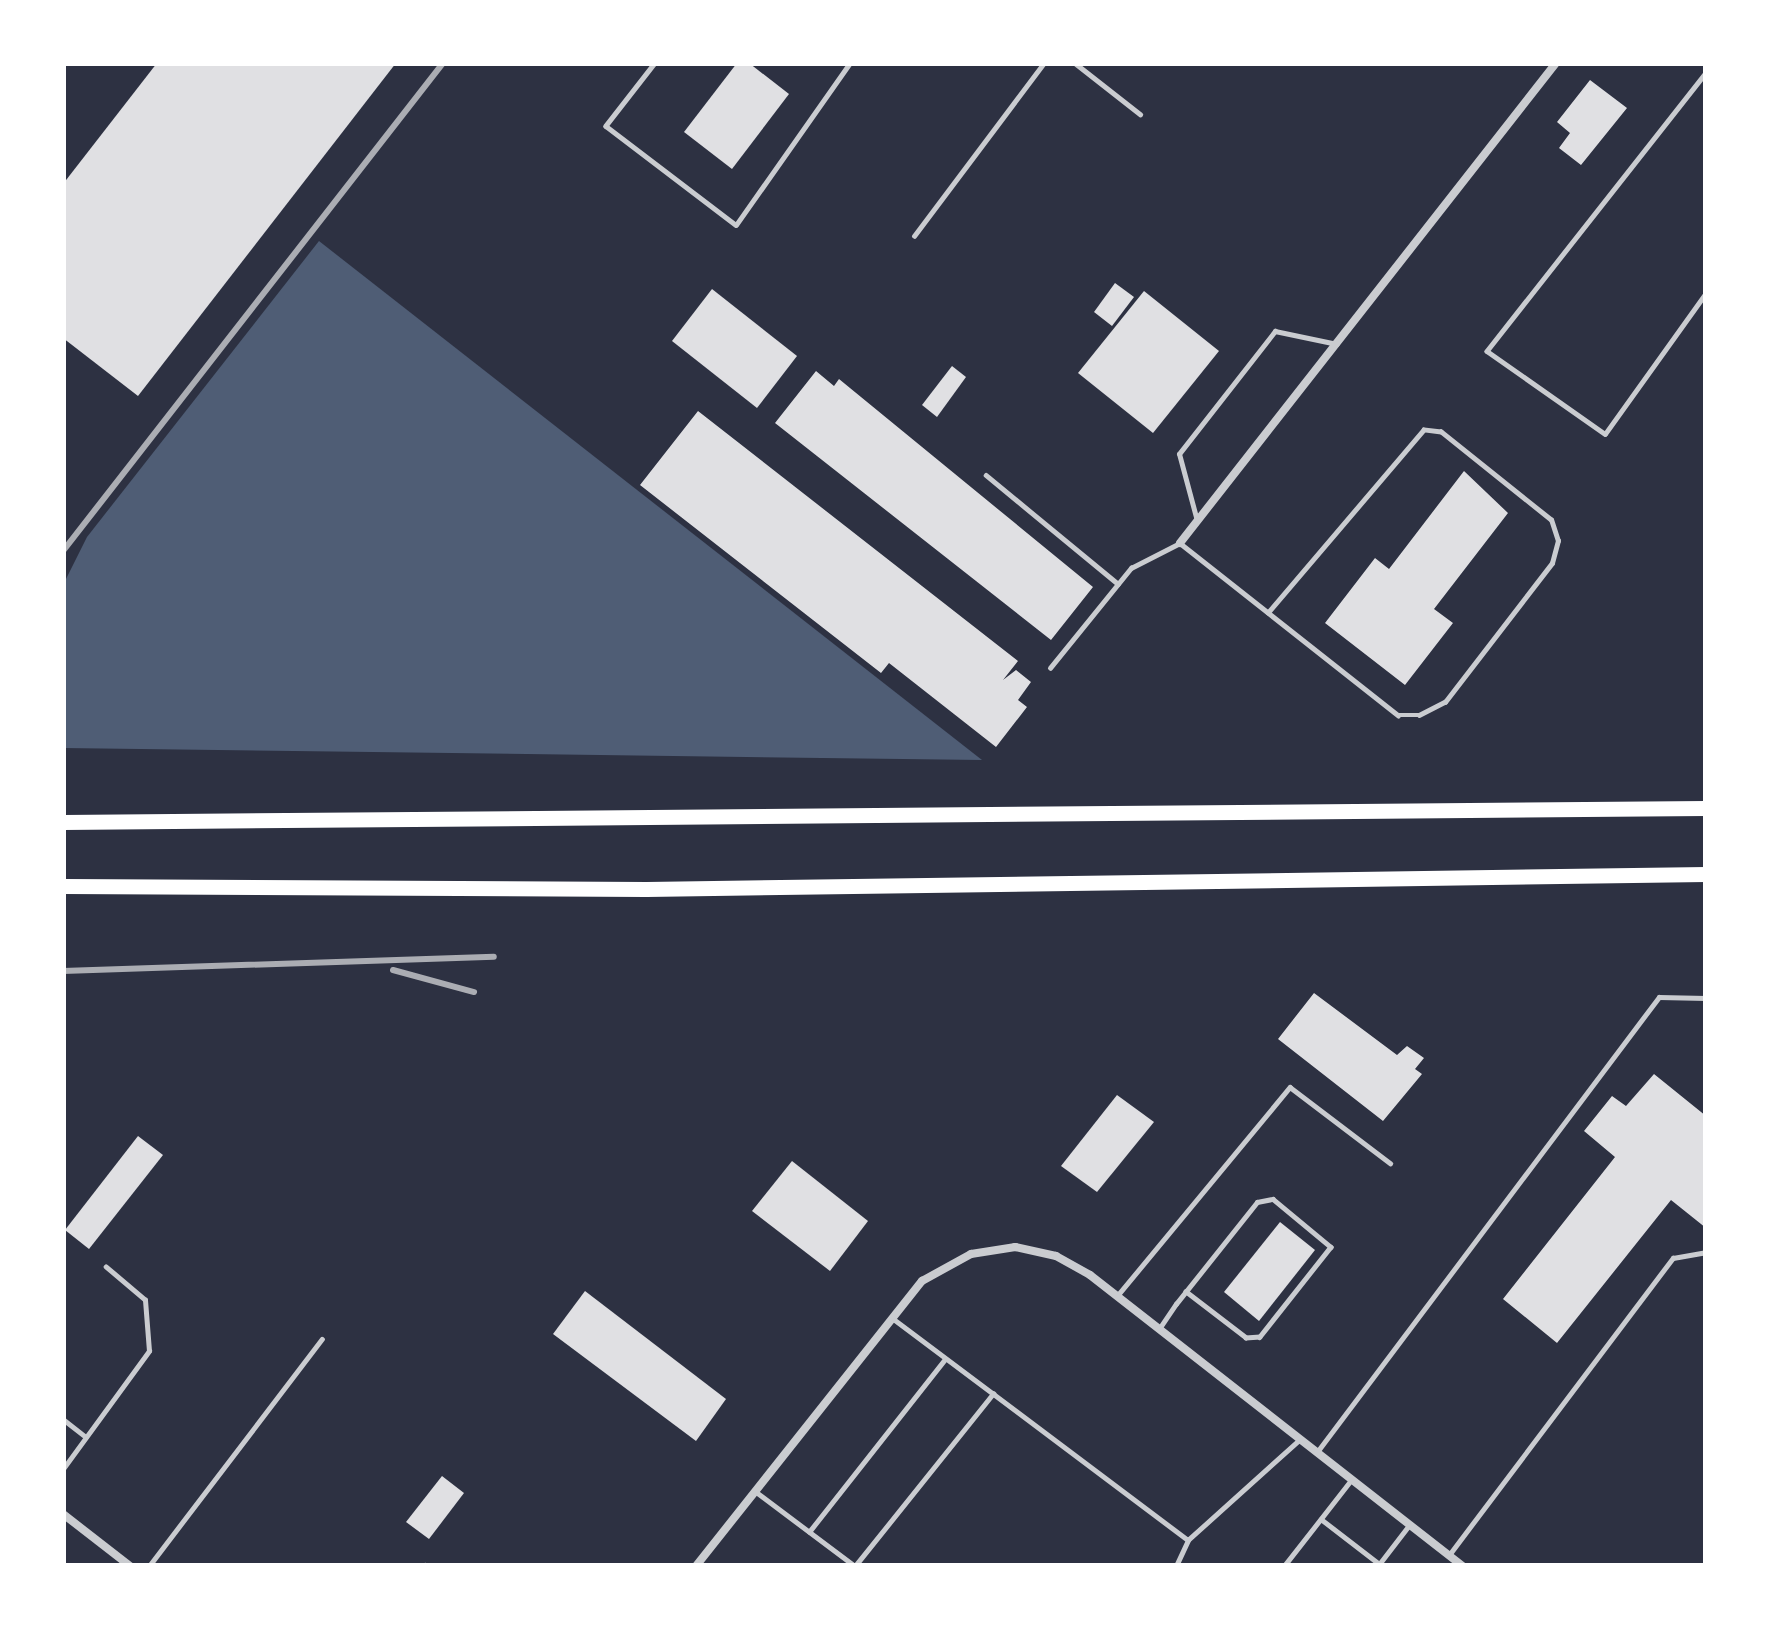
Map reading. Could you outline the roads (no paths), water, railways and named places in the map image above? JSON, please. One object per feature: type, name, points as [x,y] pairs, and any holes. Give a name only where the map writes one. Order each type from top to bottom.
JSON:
[{"type":"highway","points":[[63,822],[1706,808]]},
{"type":"highway","points":[[63,886],[646,889],[1706,874]]},
{"type":"street","points":[[1180,544],[1556,63]]},
{"type":"street","points":[[696,1566],[891,1316],[935,1270],[994,1248],[1056,1256],[1118,1296],[1463,1566]]},
{"type":"street","points":[[64,1516],[130,1566]]},
{"type":"lane","points":[[655,63],[606,125],[736,225],[850,63]]},
{"type":"lane","points":[[914,236],[1044,63]]},
{"type":"lane","points":[[1075,63],[1140,114]]},
{"type":"lane","points":[[1706,73],[1487,351],[1605,434],[1706,293]]},
{"type":"lane","points":[[1197,521],[1179,454],[1275,331],[1336,344]]},
{"type":"lane","points":[[1050,668],[1131,568],[1180,544],[1398,715],[1419,715],[1445,702],[1552,563],[1558,541],[1551,520],[1441,432],[1424,430],[1408,440],[1268,613]]},
{"type":"lane","points":[[986,476],[1118,584]]},
{"type":"lane","points":[[1317,1452],[1659,997],[1706,998]]},
{"type":"lane","points":[[1118,1296],[1290,1087],[1390,1163]]},
{"type":"lane","points":[[1159,1329],[1186,1292],[1257,1202],[1273,1199],[1331,1247],[1260,1337],[1246,1338],[1186,1292]]},
{"type":"lane","points":[[1449,1556],[1672,1258],[1706,1252]]},
{"type":"lane","points":[[63,1468],[148,1352],[152,1333],[145,1300],[106,1268]]},
{"type":"lane","points":[[891,1316],[1188,1540]]},
{"type":"lane","points":[[149,1566],[322,1339]]},
{"type":"lane","points":[[809,1532],[945,1358]]},
{"type":"lane","points":[[755,1490],[855,1566],[993,1394]]},
{"type":"lane","points":[[63,1419],[86,1437]]},
{"type":"lane","points":[[1177,1566],[1188,1540],[1300,1439]]},
{"type":"lane","points":[[1284,1566],[1352,1479]]},
{"type":"lane","points":[[1321,1519],[1381,1565],[1410,1525]]},
{"type":"water","points":[[319,241],[982,760],[63,748],[63,585],[87,537]]},
{"type":"railway","points":[[63,551],[443,63]]},
{"type":"railway","points":[[63,971],[494,957]]},
{"type":"railway","points":[[393,970],[474,992]]}]
